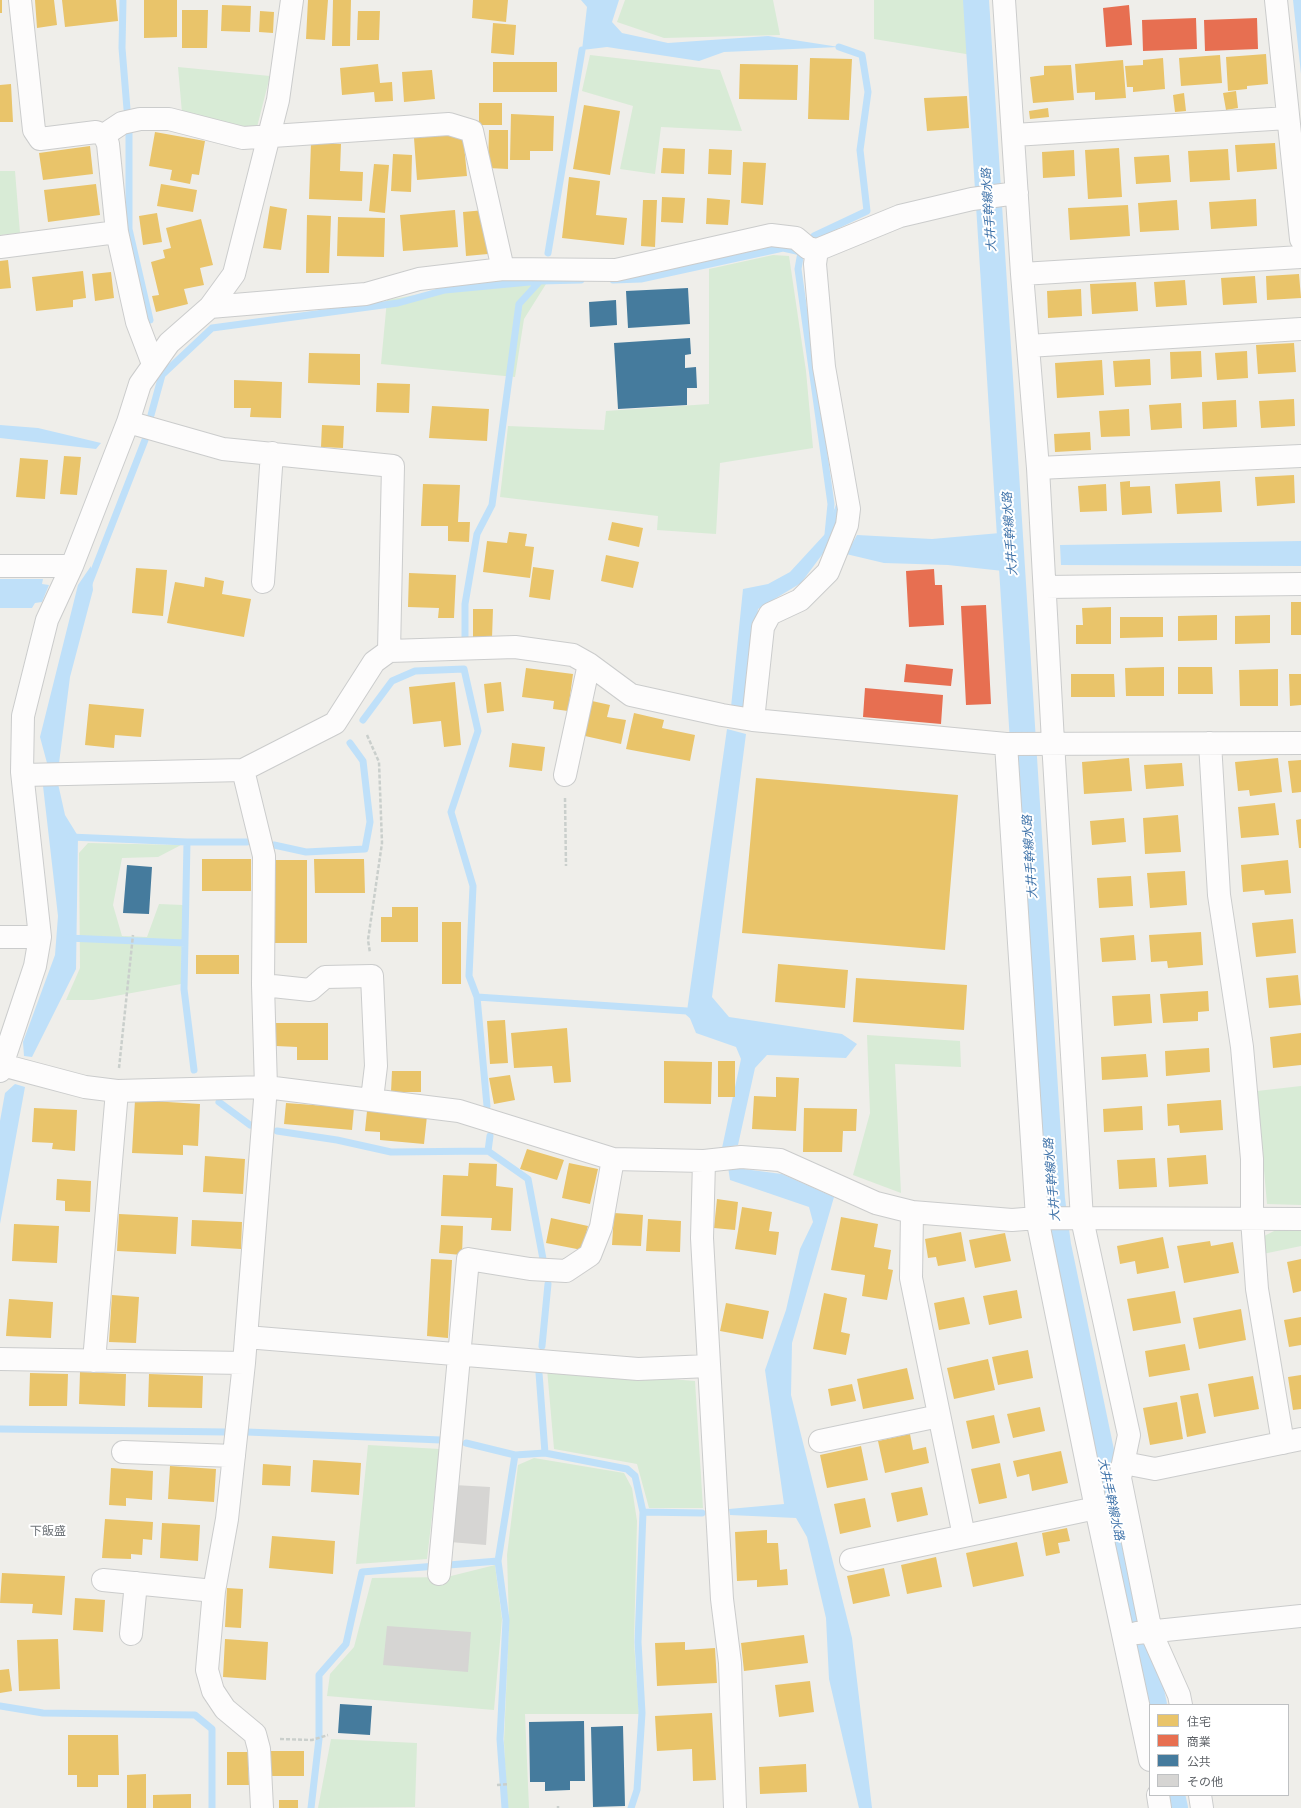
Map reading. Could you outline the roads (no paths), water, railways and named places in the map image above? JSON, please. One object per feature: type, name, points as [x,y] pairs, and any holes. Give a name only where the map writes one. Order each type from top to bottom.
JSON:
[{"type":"street","points":[[20,0],[34,130],[40,138],[96,132],[104,135],[108,144],[117,232],[137,322],[153,364]]},
{"type":"street","points":[[292,0],[278,100],[234,274],[210,307],[169,343],[140,384],[128,422],[72,566],[47,620],[23,716],[42,775],[40,937],[35,966],[1,1068],[85,1087],[117,1091],[266,1087],[459,1111],[613,1159],[704,1161],[741,1157],[780,1160],[876,1203],[912,1212],[1012,1220],[1038,1218],[1301,1219]]},
{"type":"street","points":[[1004,0],[1014,135],[1008,194],[1022,274],[1038,468],[1045,586],[1044,743],[1074,1219],[1129,1435],[1120,1478],[1151,1632],[1180,1696],[1181,1704]]},
{"type":"street","points":[[1276,0],[1301,239]]},
{"type":"street","points":[[104,135],[122,123],[140,119],[169,118],[243,138],[449,124],[472,131],[503,269]]},
{"type":"street","points":[[1014,135],[1288,118]]},
{"type":"street","points":[[210,307],[366,294],[419,279],[503,269],[616,270],[771,235],[796,238],[808,248],[817,250],[900,216],[972,199],[1008,194]]},
{"type":"street","points":[[0,247],[117,232]]},
{"type":"street","points":[[753,720],[763,628],[770,614],[800,600],[828,572],[847,525],[849,509],[824,367],[815,264],[817,250]]},
{"type":"street","points":[[1022,274],[1301,257]]},
{"type":"street","points":[[1028,346],[1301,329]]},
{"type":"street","points":[[128,422],[223,449],[393,466],[389,651]]},
{"type":"street","points":[[263,582],[272,453]]},
{"type":"street","points":[[1038,468],[1301,456]]},
{"type":"street","points":[[0,566],[72,566]]},
{"type":"street","points":[[1045,586],[1301,584]]},
{"type":"street","points":[[42,775],[242,770],[335,723],[374,662],[389,651],[515,647],[573,655],[589,664],[631,695],[722,715],[753,720],[1006,744],[1301,743]]},
{"type":"street","points":[[565,775],[589,664]]},
{"type":"street","points":[[1006,744],[1038,1218],[1096,1508],[1149,1755]]},
{"type":"street","points":[[1124,1463],[1155,1470],[1292,1441],[1257,1289],[1252,1219],[1252,1159],[1242,1047],[1219,895],[1210,744]]},
{"type":"street","points":[[242,770],[264,856],[263,985],[266,1087],[244,1363],[227,1519],[214,1590],[207,1670],[213,1691],[225,1709],[256,1734],[259,1749],[262,1808]]},
{"type":"street","points":[[0,937],[40,937]]},
{"type":"street","points":[[263,985],[310,990],[325,977],[372,976],[376,1066],[372,1099]]},
{"type":"street","points":[[94,1361],[117,1091]]},
{"type":"street","points":[[439,1567],[468,1259],[530,1269],[566,1271],[572,1267],[590,1254],[601,1226],[613,1159]]},
{"type":"street","points":[[704,1161],[702,1238],[722,1599],[730,1664],[735,1808]]},
{"type":"street","points":[[912,1212],[911,1278],[964,1536]]},
{"type":"street","points":[[246,1337],[638,1369],[709,1366]]},
{"type":"street","points":[[0,1359],[244,1363]]},
{"type":"street","points":[[820,1442],[939,1416]]},
{"type":"street","points":[[123,1452],[234,1456]]},
{"type":"street","points":[[851,1560],[1096,1508]]},
{"type":"street","points":[[103,1580],[214,1590]]},
{"type":"street","points":[[132,1634],[136,1583]]},
{"type":"street","points":[[1123,1635],[1301,1616]]},
{"type":"street","points":[[1158,1796],[1160,1808]]},
{"type":"street","points":[[1200,1796],[1202,1808]]},
{"type":"water","points":[[581,0],[619,0],[612,22],[622,33],[668,43],[768,36],[839,47],[724,52],[699,61],[607,47],[582,50],[587,7]]},
{"type":"water","points":[[1293,0],[1301,0],[1301,74]]},
{"type":"water","points":[[0,425],[38,428],[101,443],[96,449],[0,438]]},
{"type":"water","points":[[837,502],[840,511],[827,548],[801,583],[758,609],[747,709],[731,707],[743,589],[768,584],[790,572],[825,534]]},
{"type":"water","points":[[1000,533],[1003,571],[948,565],[884,563],[846,554],[857,535],[932,539]]},
{"type":"water","points":[[1301,541],[1301,566],[1061,565],[1060,545]]},
{"type":"water","points":[[91,566],[93,590],[70,677],[57,779],[65,815],[78,836],[76,969],[32,1057],[24,1056],[23,1042],[55,955],[58,916],[43,786],[47,781],[47,763],[40,737],[78,585]]},
{"type":"water","points":[[0,579],[43,579],[42,584],[49,585],[42,602],[35,603],[32,608],[0,608]]},
{"type":"water","points":[[727,729],[746,734],[712,997],[729,1017],[842,1034],[857,1044],[846,1058],[767,1055],[755,1068],[738,1145],[722,1148],[741,1059],[736,1047],[696,1033],[687,1011]]},
{"type":"water","points":[[15,1084],[25,1087],[0,1224],[0,1121],[5,1093]]},
{"type":"water","points":[[728,1167],[782,1174],[834,1197],[792,1343],[791,1395],[852,1638],[872,1808],[859,1808],[829,1679],[826,1618],[807,1537],[796,1518],[730,1515],[729,1509],[784,1504],[765,1370],[786,1310],[800,1249],[813,1222],[809,1207],[730,1180]]},
{"type":"waterway","points":[[123,0],[122,48],[127,109]]},
{"type":"waterway","name":"大井手幹線水路","points":[[976,0],[1052,1199],[1058,1245],[1154,1704]]},
{"type":"waterway","points":[[814,236],[867,211],[860,150],[868,92],[862,55],[839,47]]},
{"type":"waterway","points":[[548,253],[582,50]]},
{"type":"waterway","points":[[129,127],[129,229],[150,320]]},
{"type":"waterway","points":[[613,280],[641,279],[783,248],[801,252],[798,269],[831,504],[828,534]]},
{"type":"waterway","points":[[151,415],[162,375],[212,328],[398,303],[445,290],[540,281],[581,280]]},
{"type":"waterway","points":[[465,640],[465,604],[477,534],[492,505],[519,304],[540,281]]},
{"type":"waterway","points":[[88,586],[145,440]]},
{"type":"waterway","points":[[363,720],[392,681],[415,671],[464,669],[478,731],[451,812],[473,886],[469,976],[477,997],[487,1106]]},
{"type":"waterway","points":[[274,845],[306,852],[365,849],[370,822],[363,761],[350,743]]},
{"type":"waterway","points":[[70,837],[187,842],[247,842]]},
{"type":"waterway","points":[[187,842],[184,989],[194,1070]]},
{"type":"waterway","points":[[67,938],[185,943]]},
{"type":"waterway","points":[[477,997],[687,1011],[694,1017]]},
{"type":"waterway","points":[[219,1102],[250,1125]]},
{"type":"waterway","points":[[277,1131],[337,1140],[391,1152],[488,1151]]},
{"type":"waterway","points":[[490,1136],[488,1151],[528,1179],[543,1259]]},
{"type":"waterway","points":[[542,1346],[548,1284]]},
{"type":"waterway","points":[[539,1373],[545,1453],[627,1469],[635,1476],[643,1512],[638,1642],[642,1713],[637,1790],[631,1808]]},
{"type":"waterway","points":[[0,1429],[225,1432]]},
{"type":"waterway","points":[[247,1432],[441,1440]]},
{"type":"waterway","points":[[466,1443],[515,1455]]},
{"type":"waterway","points":[[311,1808],[319,1739],[319,1675],[346,1644],[362,1572],[498,1561],[515,1455],[545,1453]]},
{"type":"waterway","points":[[643,1512],[702,1513]]},
{"type":"waterway","points":[[498,1561],[506,1620],[500,1739],[505,1808]]},
{"type":"waterway","points":[[0,1706],[43,1713],[195,1715],[212,1729],[212,1808]]},
{"type":"waterway","name":"大井手幹線水路","points":[[1172,1796],[1175,1808]]},
{"type":"district","name":"下飯盛","points":[[48,1531]]}]
